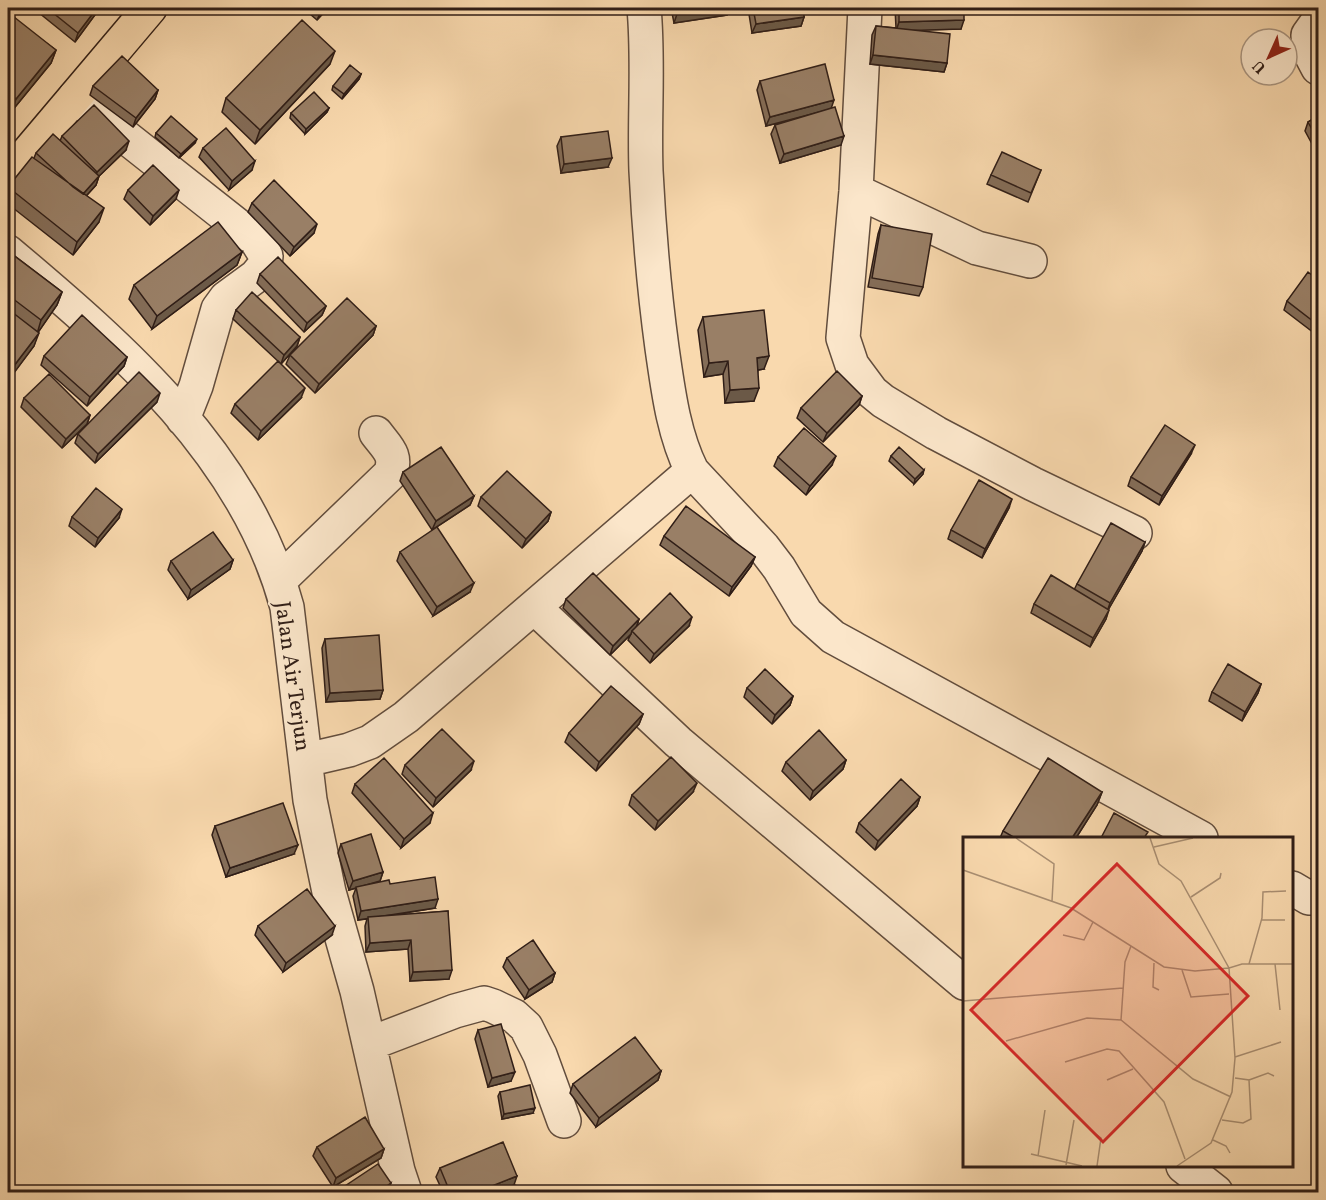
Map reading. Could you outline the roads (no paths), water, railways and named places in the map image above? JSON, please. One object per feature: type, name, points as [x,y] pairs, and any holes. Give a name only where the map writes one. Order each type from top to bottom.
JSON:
[{"type":"main road","points":[[8,176],[150,8]]},
{"type":"street","points":[[644,8],[646,171],[651,252],[667,379],[678,434],[692,471],[763,548],[779,568],[806,613],[833,637],[1199,837]]},
{"type":"street","points":[[865,8],[856,190],[843,338],[852,365],[872,392],[883,401],[936,433],[1033,484],[1135,533]]},
{"type":"street","points":[[1318,21],[1308,35],[1309,51],[1318,68]]},
{"type":"street","points":[[75,97],[256,240],[266,256],[265,265],[260,272],[226,298],[218,309],[196,387],[183,419]]},
{"type":"street","points":[[856,190],[977,248],[1030,261]]},
{"type":"street","name":"Jalan Air Terjun","points":[[8,252],[105,336],[199,438],[252,516],[280,580],[287,607],[310,800],[329,892],[357,991],[393,1151],[405,1192]]},
{"type":"street","points":[[280,580],[390,474],[394,460],[376,434]]},
{"type":"street","points":[[306,760],[350,750],[383,734],[414,710],[692,471]]},
{"type":"street","points":[[534,607],[678,742],[963,982]]},
{"type":"street","points":[[369,1044],[455,1011],[484,1004],[499,1008],[514,1016],[526,1027],[540,1055],[564,1121]]},
{"type":"street","points":[[1184,1167],[1216,1192]]}]
